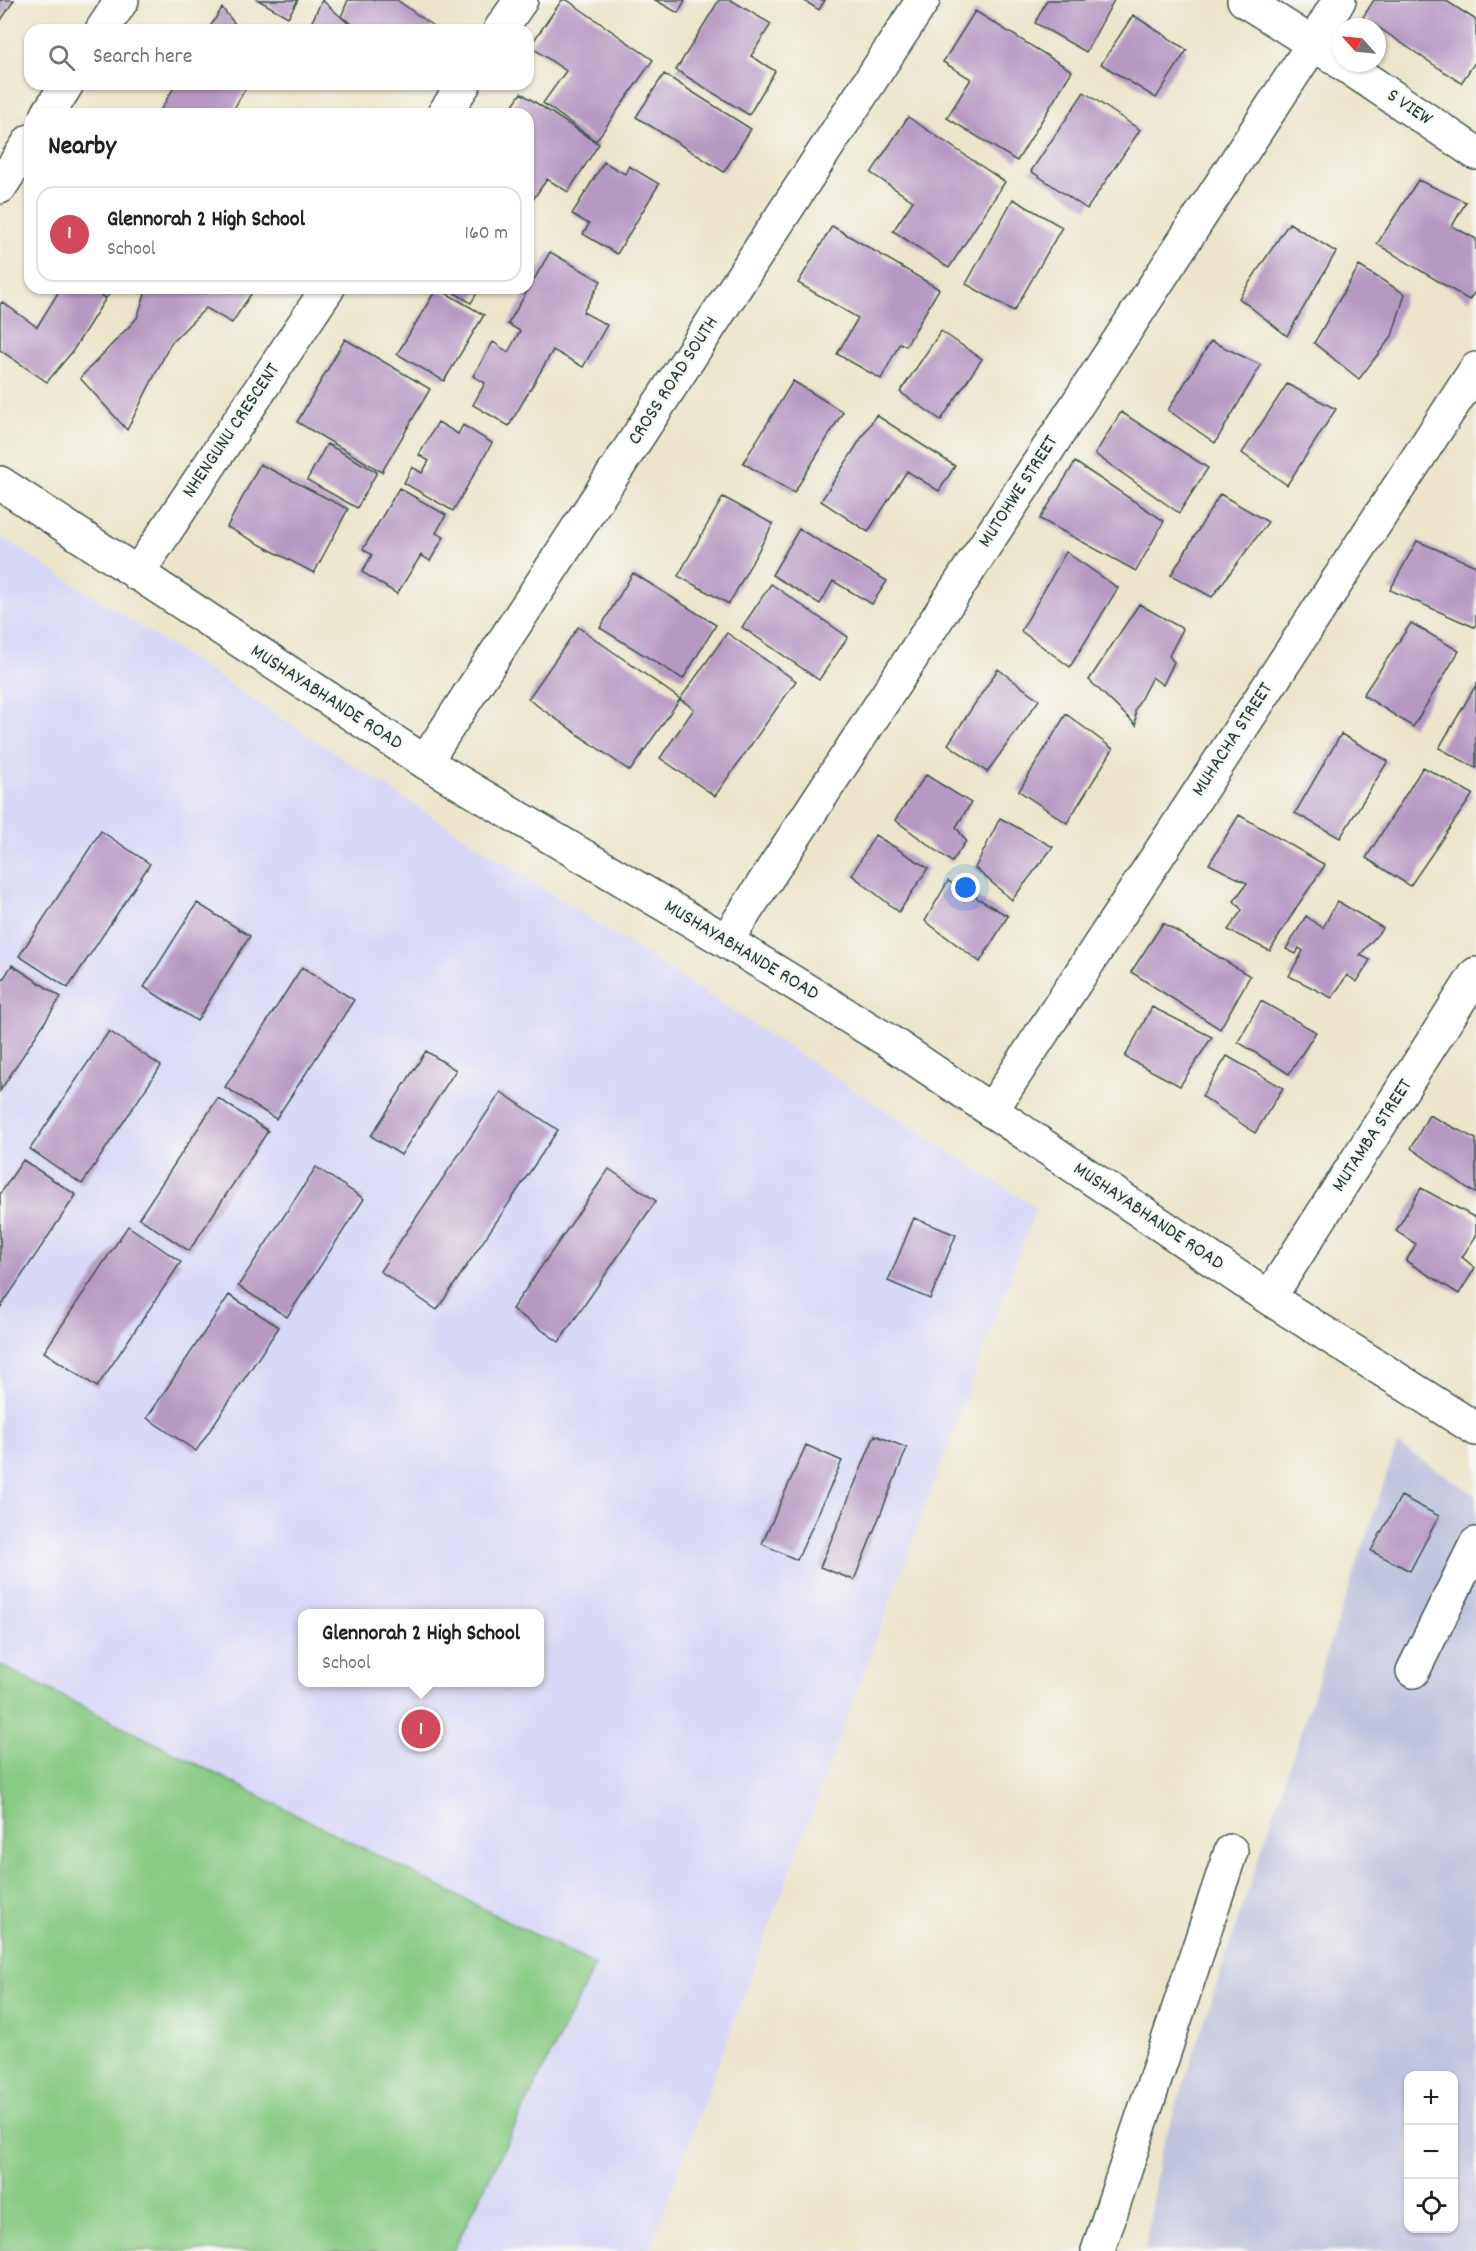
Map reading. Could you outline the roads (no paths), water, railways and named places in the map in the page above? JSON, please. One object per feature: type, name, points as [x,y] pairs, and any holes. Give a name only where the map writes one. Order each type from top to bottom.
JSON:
[{"type":"street","points":[[106,24],[122,0]]},
{"type":"street","points":[[504,24],[520,0]]},
{"type":"street","name":"CROSS ROAD SOUTH","points":[[425,762],[923,0]]},
{"type":"street","name":"S VIEW","points":[[1245,0],[1332,57]]},
{"type":"street","name":"MUTOHWE STREET","points":[[726,941],[1313,44],[1339,0]]},
{"type":"street","name":"S VIEW","points":[[1354,72],[1476,153]]},
{"type":"street","points":[[52,108],[63,90]]},
{"type":"street","points":[[448,108],[460,90]]},
{"type":"street","points":[[0,187],[24,150]]},
{"type":"street","name":"NHENGUNU CRESCENT","points":[[136,574],[324,294]]},
{"type":"street","name":"MUHACHA STREET","points":[[991,1111],[1476,369]]},
{"type":"street","name":"MUSHAYABHANDE ROAD","points":[[0,483],[425,762],[726,941],[890,1042],[1269,1298],[1476,1429]]},
{"type":"street","name":"MUTAMBA STREET","points":[[1269,1298],[1476,974]]},
{"type":"street","points":[[1413,1671],[1476,1544]]},
{"type":"street","points":[[1098,2251],[1231,1851]]},
{"type":"place","name":"Glennorah 2 High School","points":[[421,1729]]}]
